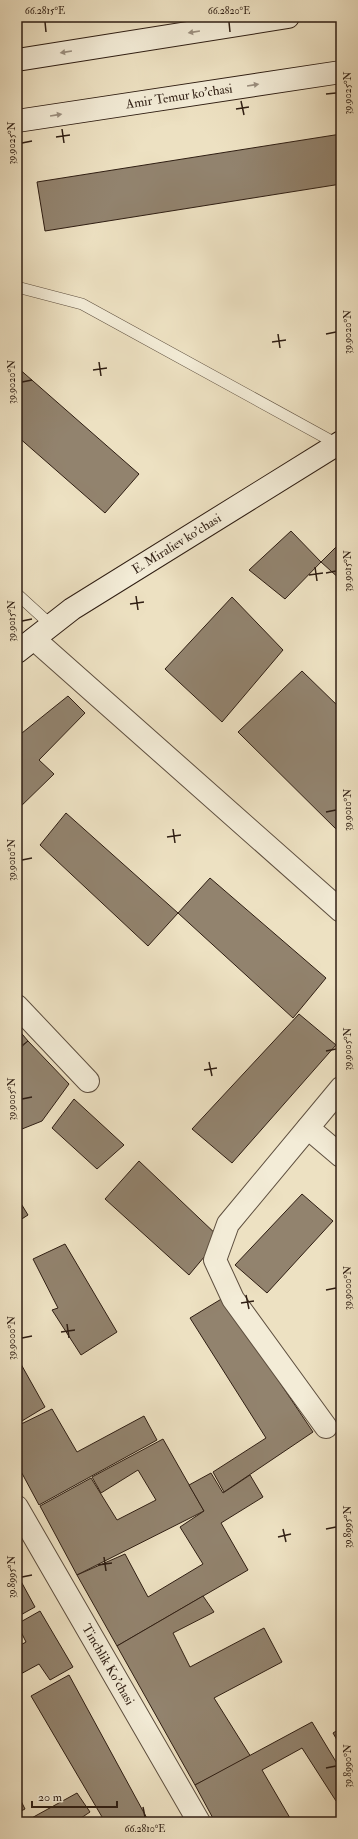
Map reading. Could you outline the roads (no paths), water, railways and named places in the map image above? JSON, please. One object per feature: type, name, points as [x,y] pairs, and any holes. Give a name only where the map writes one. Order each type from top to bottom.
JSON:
[{"type":"street","points":[[17,60],[247,20],[288,17]]},
{"type":"street","name":"Amir Temur ko'chasi","points":[[17,121],[341,72]]},
{"type":"street","name":"E. Miraliev ko'chasi","points":[[25,645],[72,608],[339,443]]},
{"type":"street","points":[[25,645],[341,911]]},
{"type":"street","points":[[17,1006],[88,1081]]},
{"type":"street","points":[[326,1428],[233,1299],[215,1260],[228,1224],[341,1088]]},
{"type":"street","points":[[308,1128],[341,1156]]},
{"type":"street","name":"Tinchlik Ko’chasi","points":[[17,1507],[199,1822]]},
{"type":"lane","points":[[17,287],[82,304],[339,443]]},
{"type":"lane","points":[[17,594],[51,625]]}]
